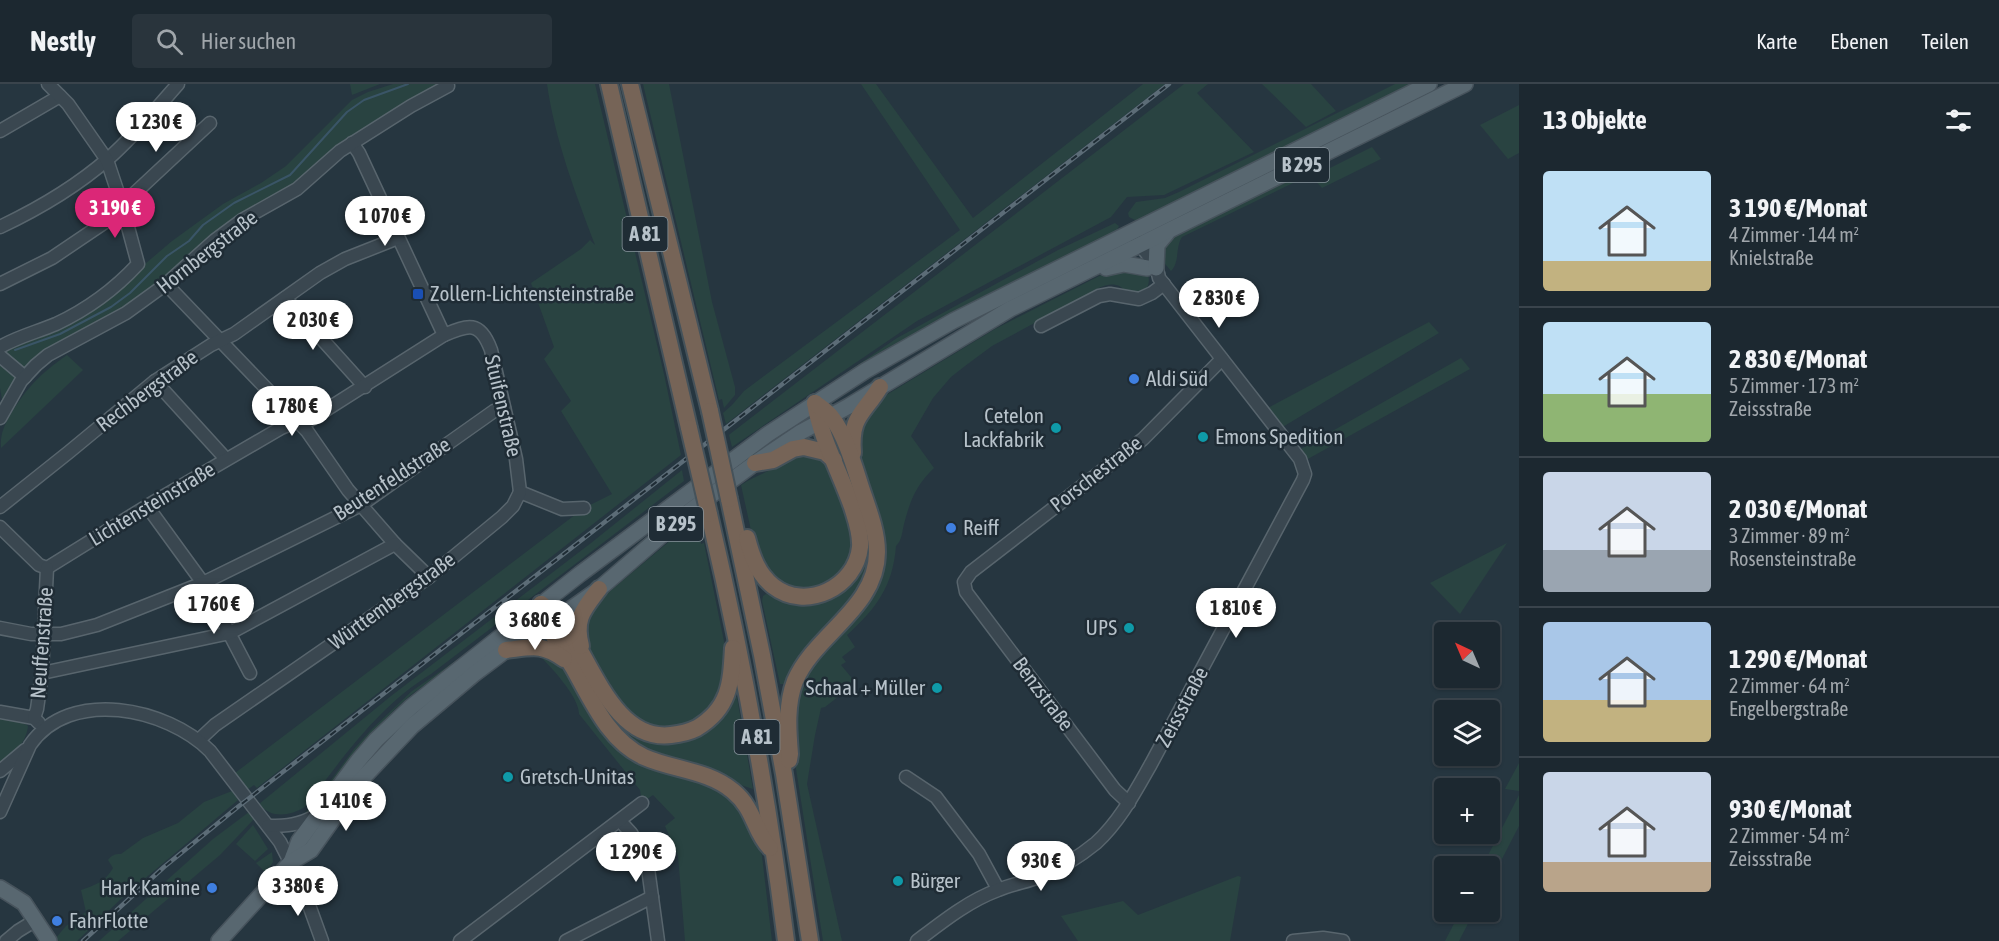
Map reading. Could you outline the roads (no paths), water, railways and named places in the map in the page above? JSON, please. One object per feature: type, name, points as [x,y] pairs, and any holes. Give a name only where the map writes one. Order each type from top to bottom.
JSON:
[{"type":"highway","name":"A 81","points":[[609,84],[735,623],[759,749],[786,941]]},
{"type":"highway","name":"A 81","points":[[630,84],[702,380],[713,409],[733,496],[784,774],[810,941]]},
{"type":"highway","points":[[784,774],[790,754],[789,713],[795,681],[813,652],[862,598],[874,570],[877,551],[875,536],[853,463],[852,438],[853,425],[857,417],[880,387]]},
{"type":"highway","name":"A 81","points":[[733,496],[752,556],[759,570],[773,586],[783,592],[807,596],[820,595],[832,590],[847,578],[858,560],[860,547],[856,519],[836,462],[825,420],[815,403]]},
{"type":"highway","points":[[825,420],[853,463]]},
{"type":"highway","points":[[755,463],[773,460],[793,449],[804,447],[825,452],[836,462]]},
{"type":"highway","points":[[578,661],[579,618],[599,589]]},
{"type":"highway","name":"A 81","points":[[541,604],[578,661],[625,720],[634,728],[655,736],[680,734],[694,730],[715,714],[728,693],[735,623]]},
{"type":"highway","name":"A 81","points":[[506,650],[543,647],[578,661],[604,720],[622,743],[644,757],[707,776],[733,791],[745,803],[753,815],[763,841],[774,852]]},
{"type":"main road","name":"B 295","points":[[541,604],[712,475],[815,403],[884,360],[953,321],[1136,238],[1429,84]]},
{"type":"main road","name":"B 295","points":[[553,621],[599,589],[691,510],[755,463],[992,319],[1098,266],[1136,238],[1170,231],[1465,84]]},
{"type":"main road","points":[[1098,266],[1104,268],[1124,264],[1156,274],[1157,245],[1170,231]]},
{"type":"main road","points":[[291,862],[299,841],[370,747],[411,707],[541,604]]},
{"type":"main road","points":[[219,941],[291,862],[311,850],[360,781],[412,726],[466,680],[506,650],[553,621]]},
{"type":"main road","points":[[411,707],[415,710],[412,726]]},
{"type":"main road","points":[[0,888],[24,903],[49,941]]},
{"type":"street","points":[[0,347],[54,325],[86,308],[109,292],[138,264],[107,160],[68,104],[48,84]]},
{"type":"street","points":[[0,227],[71,187],[107,160],[122,147],[178,84]]},
{"type":"street","name":"Hornbergstraße","points":[[0,418],[25,377],[48,355],[126,313],[166,284],[215,240],[242,220],[297,189],[352,143],[448,86]]},
{"type":"street","points":[[0,131],[60,96]]},
{"type":"street","points":[[0,284],[52,258],[122,207],[210,123]]},
{"type":"street","points":[[352,143],[444,335]]},
{"type":"street","name":"Rechbergstraße","points":[[0,507],[155,381],[234,334],[320,273],[345,259],[398,238]]},
{"type":"street","name":"Zeissstraße","points":[[917,941],[957,911],[998,889],[1042,876],[1079,855],[1097,842],[1113,825],[1129,803],[1305,474],[1300,459],[1156,274],[1145,248],[1136,238]]},
{"type":"street","points":[[1041,327],[1099,296],[1110,294],[1139,299],[1146,297],[1156,274]]},
{"type":"street","points":[[166,284],[300,423],[348,490],[395,544],[429,577]]},
{"type":"street","points":[[285,298],[364,387]]},
{"type":"street","name":"Lichtensteinstraße","points":[[47,568],[147,506],[281,428],[293,423],[307,422],[444,335],[462,328],[474,327]]},
{"type":"street","name":"Stuifenstraße","points":[[474,327],[483,334],[491,350],[516,459],[520,492]]},
{"type":"street","points":[[0,356],[25,377]]},
{"type":"street","name":"Porschestraße","points":[[964,582],[971,572],[1143,439],[1222,359]]},
{"type":"street","points":[[155,381],[226,459]]},
{"type":"street","name":"Beutenfeldstraße","points":[[0,628],[44,635],[61,634],[97,625],[203,583],[361,505],[494,411],[504,408]]},
{"type":"street","points":[[520,492],[562,508],[584,508]]},
{"type":"street","name":"Württembergstraße","points":[[199,740],[215,725],[429,577],[502,517],[513,506],[520,492]]},
{"type":"street","points":[[147,506],[203,583],[250,673]]},
{"type":"street","points":[[0,526],[39,565],[47,568]]},
{"type":"street","points":[[42,673],[230,633],[395,544]]},
{"type":"street","name":"Neuffenstraße","points":[[34,718],[38,709],[42,673],[47,568]]},
{"type":"street","name":"Benzstraße","points":[[964,582],[966,592],[1115,790],[1129,803]]},
{"type":"street","points":[[0,771],[30,745],[44,729],[80,711],[108,710],[154,718],[176,726],[199,740],[210,751],[280,842],[308,898],[322,941]]},
{"type":"street","points":[[0,712],[34,718],[44,729]]},
{"type":"street","points":[[0,812],[30,745]]},
{"type":"street","points":[[0,777],[16,777]]},
{"type":"street","points":[[906,777],[936,797],[979,854],[998,889]]},
{"type":"street","points":[[460,941],[642,803]]},
{"type":"street","points":[[268,826],[302,824],[319,814]]},
{"type":"street","points":[[620,820],[631,833],[647,861],[658,941]]},
{"type":"street","points":[[566,941],[652,897]]},
{"type":"street","points":[[6,941],[36,920]]},
{"type":"street","points":[[1293,941],[1323,938],[1343,941]]},
{"type":"waterway","points":[[15,350],[60,334],[111,307],[130,293],[167,256],[189,241],[203,225],[234,203],[290,175],[347,112],[364,100],[408,84]]},
{"type":"railway","points":[[83,941],[164,867],[239,806],[1169,84]]},
{"type":"place","name":"Zollern-Lichtensteinstraße","points":[[418,294]]},
{"type":"place","name":"Aldi Süd","points":[[1134,379]]},
{"type":"place","name":"Cetelon Lackfabrik","points":[[1056,428]]},
{"type":"place","name":"Emons Spedition","points":[[1203,437]]},
{"type":"place","name":"Reiff","points":[[951,528]]},
{"type":"place","name":"UPS","points":[[1129,628]]},
{"type":"place","name":"Schaal + Müller","points":[[937,688]]},
{"type":"place","name":"Gretsch-Unitas","points":[[508,777]]},
{"type":"place","name":"Bürger","points":[[898,881]]},
{"type":"place","name":"Hark Kamine","points":[[212,888]]},
{"type":"place","name":"FahrFlotte","points":[[57,921]]}]
